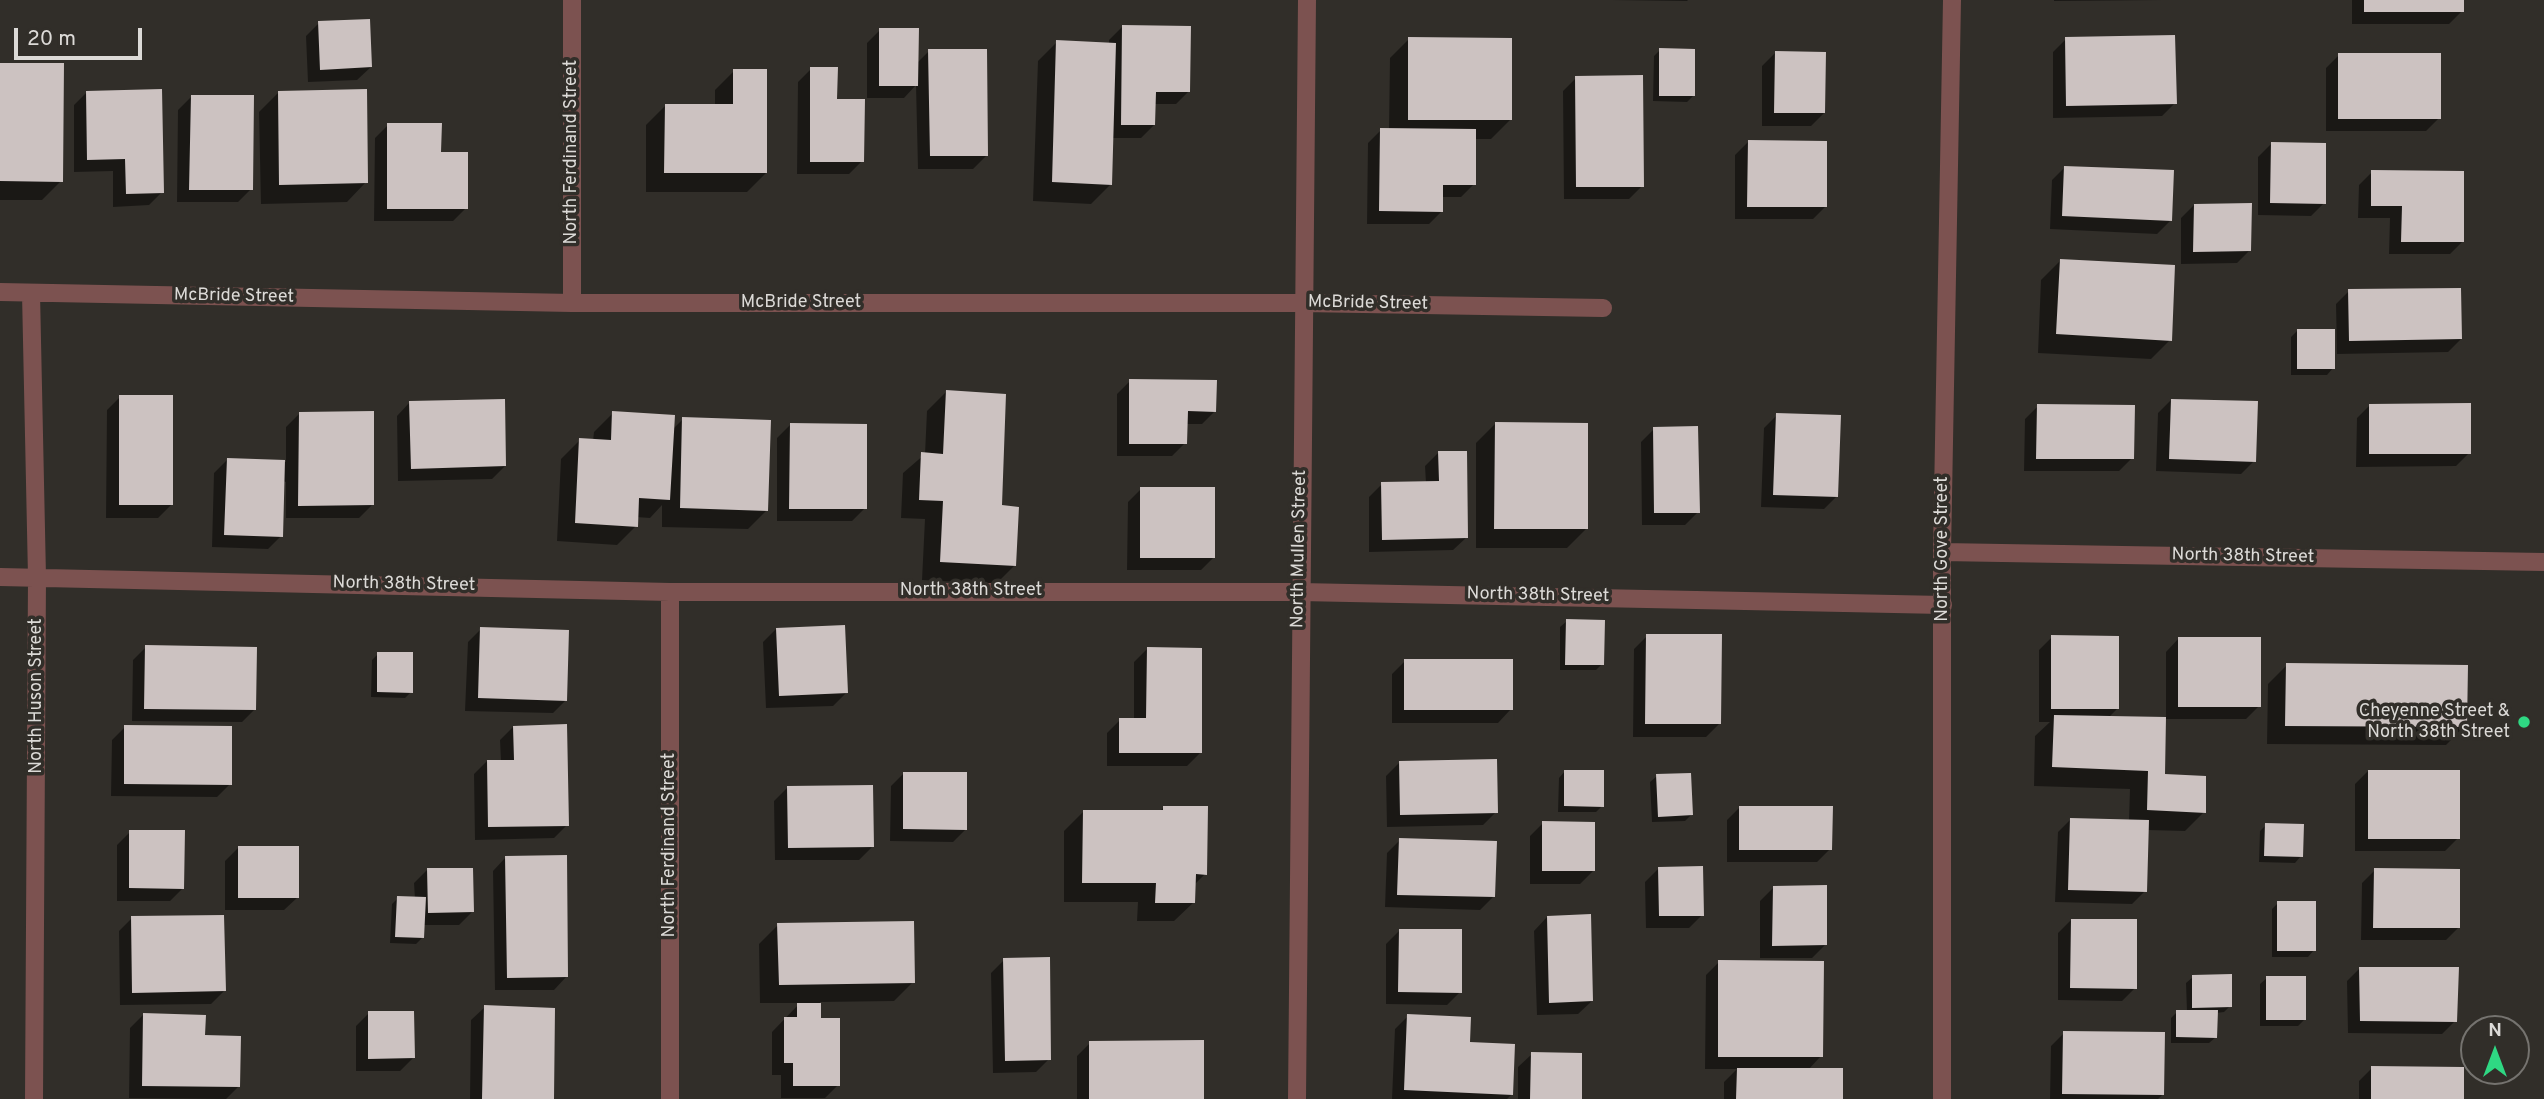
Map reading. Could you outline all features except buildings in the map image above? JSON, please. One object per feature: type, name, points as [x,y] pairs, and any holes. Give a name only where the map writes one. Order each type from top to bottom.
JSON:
[{"type":"street","name":"North Ferdinand Street","points":[[572,0],[572,303]]},
{"type":"street","name":"North Mullen Street","points":[[1297,1099],[1307,0]]},
{"type":"street","name":"North Gove Street","points":[[1942,1099],[1942,552],[1952,0]]},
{"type":"street","name":"McBride Street","points":[[0,292],[572,303],[1303,303],[1603,307]]},
{"type":"street","name":"North Huson Street","points":[[31,293],[37,577],[34,1099]]},
{"type":"street","name":"North 38th Street","points":[[1942,552],[2544,562]]},
{"type":"street","name":"North 38th Street","points":[[0,577],[670,592],[1300,592],[1943,605]]},
{"type":"street","name":"North Ferdinand Street","points":[[670,592],[670,1099]]},
{"type":"place","name":"Cheyenne Street & North 38th Street","points":[[2524,722]]}]
